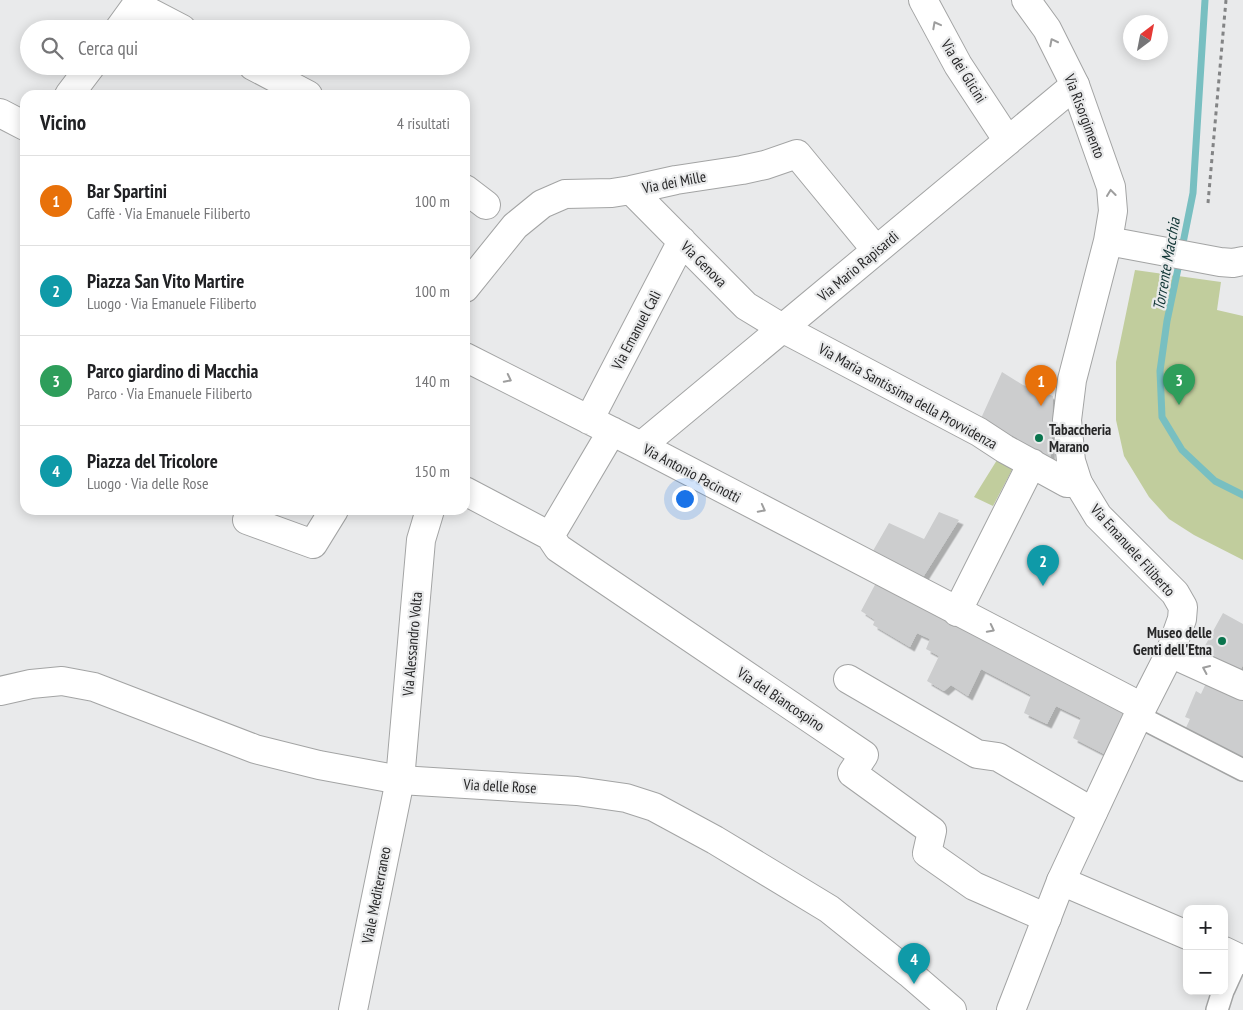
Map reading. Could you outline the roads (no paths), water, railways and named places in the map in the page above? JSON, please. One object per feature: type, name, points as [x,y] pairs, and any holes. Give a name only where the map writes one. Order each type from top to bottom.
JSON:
[{"type":"street","name":"Via dei Glicini","points":[[923,0],[958,65],[1008,141]]},
{"type":"street","name":"Via Risorgimento","points":[[1026,0],[1047,29],[1075,85],[1112,187],[1113,211],[1108,241]]},
{"type":"street","points":[[126,20],[138,3],[167,20]]},
{"type":"street","points":[[73,90],[83,75]]},
{"type":"street","points":[[270,75],[299,90]]},
{"type":"street","name":"Via Mario Rapisardi","points":[[641,446],[1075,85]]},
{"type":"street","points":[[0,113],[20,123]]},
{"type":"street","name":"Via dei Mille","points":[[470,282],[514,226],[542,204],[565,194],[612,193],[631,190],[676,180],[742,170],[765,165],[797,154],[876,250]]},
{"type":"street","name":"Via Genova","points":[[631,190],[746,306],[784,328]]},
{"type":"street","name":"Via Emanuel Calì","points":[[550,536],[682,241]]},
{"type":"street","points":[[1108,241],[1231,262]]},
{"type":"street","name":"Via Emanuele Filiberto","points":[[1011,1010],[1061,881],[1140,711],[1170,653],[1182,619],[1183,607],[1175,593],[1098,516],[1078,483],[1072,461],[1067,420],[1072,380],[1108,241]]},
{"type":"street","name":"Via Maria Santissima della Provvidenza","points":[[784,328],[979,432],[1067,484],[1078,483]]},
{"type":"street","name":"Via Antonio Pacinotti","points":[[470,360],[641,446],[1140,711]]},
{"type":"street","points":[[956,612],[1032,463]]},
{"type":"street","name":"Via del Biancospino","points":[[470,494],[550,536],[558,548],[864,755],[852,773],[932,830],[927,852],[974,886],[1047,918]]},
{"type":"street","points":[[247,520],[313,544],[331,515]]},
{"type":"street","name":"Via Alessandro Volta","points":[[400,780],[421,540],[428,515]]},
{"type":"street","points":[[1170,653],[1243,686]]},
{"type":"street","points":[[848,680],[977,754],[998,757],[1093,812]]},
{"type":"street","name":"Via delle Rose","points":[[0,691],[31,684],[62,681],[94,687],[255,749],[319,765],[400,780],[578,791],[626,798],[654,807],[723,844],[829,909],[952,1010]]},
{"type":"street","points":[[1140,711],[1243,770]]},
{"type":"street","name":"Viale Mediterraneo","points":[[353,1010],[400,780]]},
{"type":"street","points":[[1061,881],[1183,933]]},
{"type":"street","points":[[1228,978],[1235,956]]},
{"type":"street","points":[[1217,1010],[1222,995]]},
{"type":"waterway","name":"Torrente Macchia","points":[[1182,248],[1193,193],[1205,0]]},
{"type":"waterway","name":"Torrente Macchia","points":[[1180,259],[1167,321],[1160,371],[1162,417],[1182,450],[1215,481],[1243,495]]},
{"type":"place","name":"Parco giardino di Macchia","points":[[1179,405]]},
{"type":"place","name":"Bar Spartini","points":[[1041,406]]},
{"type":"place","name":"Tabaccheria Marano","points":[[1039,438]]},
{"type":"place","name":"Piazza San Vito Martire","points":[[1043,586]]},
{"type":"place","name":"Museo delle Genti dell'Etna","points":[[1222,641]]},
{"type":"place","name":"Piazza del Tricolore","points":[[914,984]]}]
